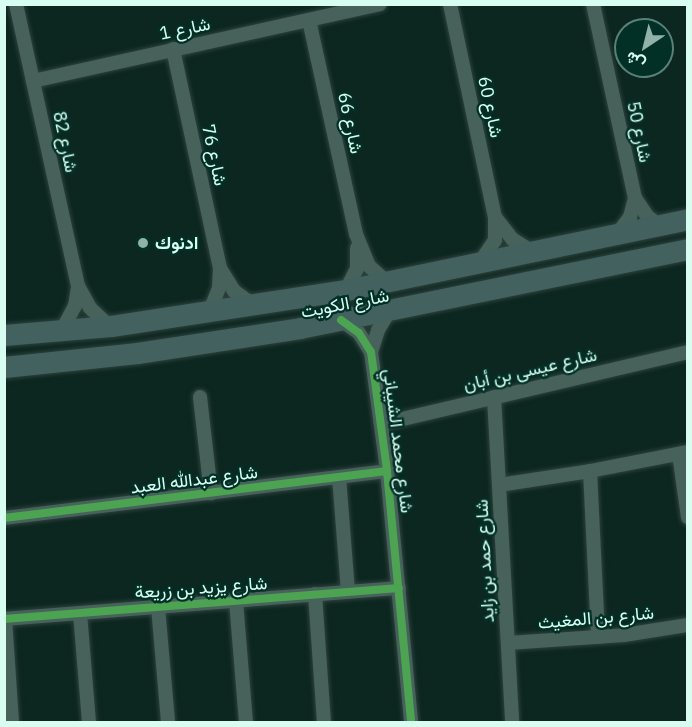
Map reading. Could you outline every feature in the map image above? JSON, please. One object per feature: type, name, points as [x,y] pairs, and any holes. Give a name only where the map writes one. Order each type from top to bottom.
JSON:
[{"type":"main road","name":"شارع الكويت","points":[[4,335],[61,332],[109,326],[346,290],[687,219]]},
{"type":"main road","points":[[599,268],[638,248],[687,236]]},
{"type":"main road","name":"شارع الكويت","points":[[4,368],[137,354],[300,328],[687,249]]},
{"type":"main road","points":[[300,328],[293,323],[295,313],[326,302],[346,290]]},
{"type":"street","name":"شارع 1","points":[[33,81],[380,4]]},
{"type":"street","name":"شارع 60","points":[[450,4],[495,217],[495,240],[480,262]]},
{"type":"street","name":"شارع 50","points":[[593,4],[635,198],[647,216],[659,225]]},
{"type":"street","name":"شارع 82","points":[[13,7],[33,81],[78,286],[90,308],[109,326]]},
{"type":"street","name":"شارع 66","points":[[309,20],[356,234],[369,266],[387,282]]},
{"type":"street","name":"شارع 76","points":[[173,49],[220,268],[219,288],[210,310]]},
{"type":"street","points":[[618,233],[630,217],[635,198]]},
{"type":"street","name":"شارع 60","points":[[495,217],[512,238],[534,252]]},
{"type":"street","name":"شارع 66","points":[[346,290],[357,268],[356,234]]},
{"type":"street","name":"شارع 76","points":[[220,268],[234,291],[252,304]]},
{"type":"street","name":"شارع 82","points":[[61,332],[72,315],[78,286]]},
{"type":"street","name":"شارع محمد الشيباني","points":[[371,352],[378,330],[390,310]]},
{"type":"street","name":"شارع محمد الشيباني","points":[[341,320],[359,333],[371,352],[387,471],[411,723]]},
{"type":"street","name":"شارع عيسى بن أبان","points":[[381,424],[687,352]]},
{"type":"street","points":[[200,397],[211,493]]},
{"type":"street","name":"شارع حمد بن زايد","points":[[494,397],[512,723]]},
{"type":"street","points":[[499,485],[683,453],[687,517]]},
{"type":"street","name":"شارع عبدالله العبد","points":[[4,518],[387,471]]},
{"type":"street","points":[[590,471],[598,637]]},
{"type":"street","points":[[339,477],[348,592]]},
{"type":"street","name":"شارع يزيد بن زريعة","points":[[5,619],[399,588]]},
{"type":"street","points":[[315,594],[324,723]]},
{"type":"street","points":[[236,600],[246,723]]},
{"type":"street","points":[[158,607],[168,723]]},
{"type":"street","points":[[80,613],[89,723]]},
{"type":"street","points":[[5,619],[12,723]]},
{"type":"street","name":"شارع بن المغيث","points":[[508,643],[598,637],[687,625]]},
{"type":"cycle path","points":[[341,320],[359,333],[371,352],[387,471],[411,722]]},
{"type":"cycle path","points":[[4,518],[387,471]]},
{"type":"cycle path","points":[[4,619],[399,588]]},
{"type":"place","name":"ادنوك","points":[[143,243]]}]
